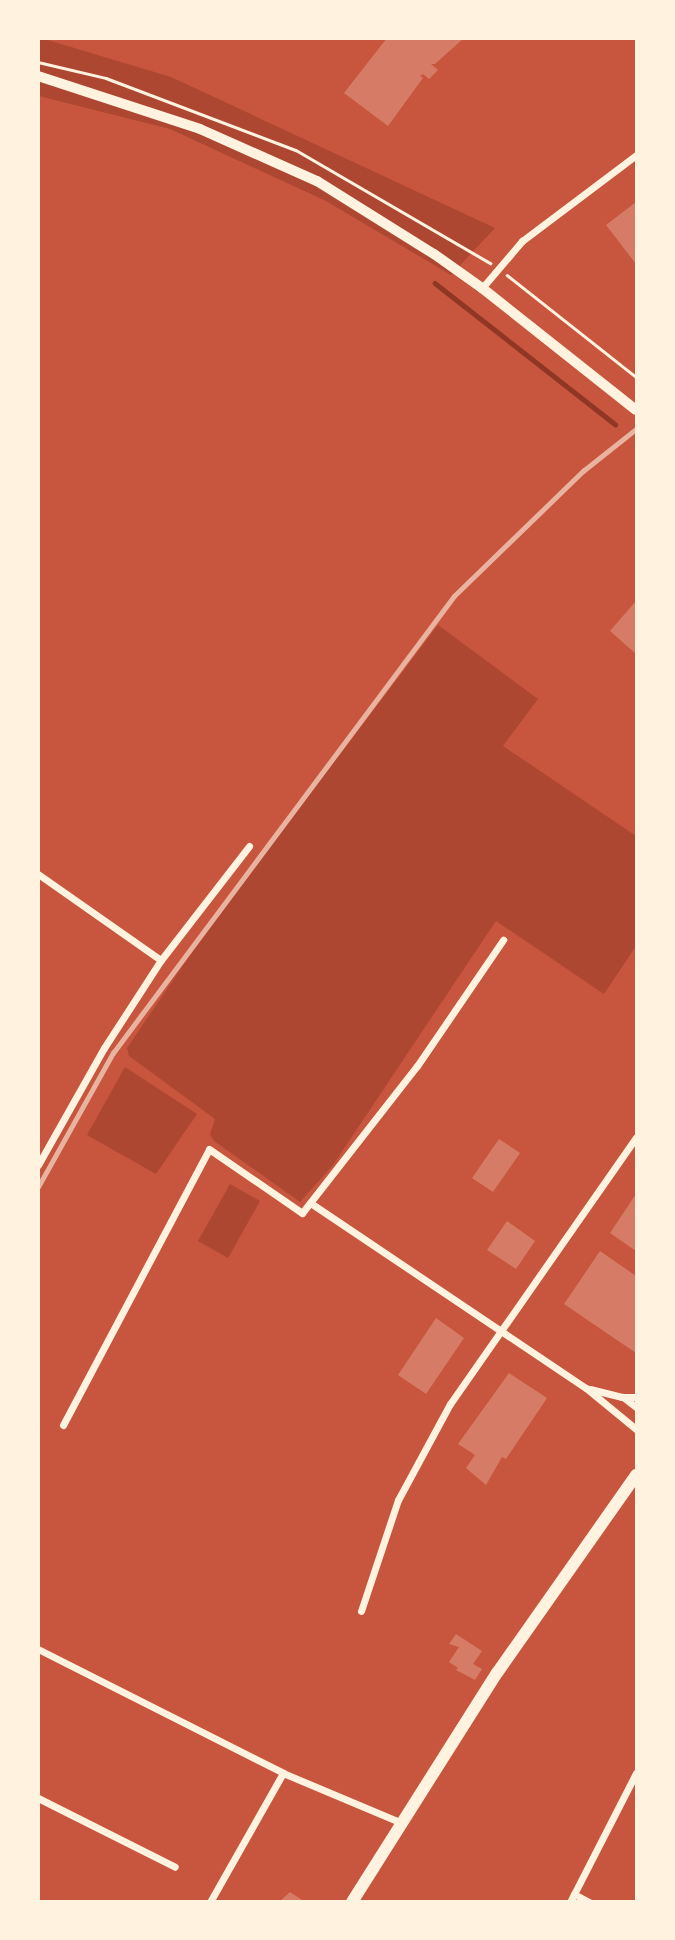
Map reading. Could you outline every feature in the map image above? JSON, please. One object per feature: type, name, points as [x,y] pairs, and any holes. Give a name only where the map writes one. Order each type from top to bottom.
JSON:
[{"type":"main road","points":[[352,1902],[497,1673],[636,1475]]},
{"type":"street","points":[[38,76],[200,130],[317,181],[434,254],[482,288],[636,410]]},
{"type":"street","points":[[482,288],[522,241],[636,155]]},
{"type":"street","points":[[38,1165],[104,1048],[161,960],[249,846]]},
{"type":"street","points":[[38,874],[161,960]]},
{"type":"street","points":[[63,1425],[209,1149],[302,1213],[312,1204],[417,1066],[503,940]]},
{"type":"street","points":[[361,1611],[398,1500],[450,1404],[636,1137]]},
{"type":"street","points":[[312,1204],[586,1388],[636,1429]]},
{"type":"street","points":[[586,1388],[622,1397],[636,1397]]},
{"type":"street","points":[[622,1397],[636,1407]]},
{"type":"street","points":[[38,1649],[121,1688],[283,1773],[402,1824]]},
{"type":"street","points":[[210,1902],[283,1773]]},
{"type":"street","points":[[589,1902],[573,1898],[636,1773]]},
{"type":"street","points":[[38,1798],[176,1867]]},
{"type":"shaded area","points":[[38,39],[171,77],[495,228],[451,275],[326,201],[170,129],[39,96]]},
{"type":"shaded area","points":[[438,625],[538,699],[503,746],[636,836],[636,946],[604,994],[496,921],[333,1165],[300,1202],[214,1141],[210,1134],[215,1119],[129,1056],[127,1048],[205,933]]},
{"type":"shaded area","points":[[125,1067],[197,1114],[156,1174],[87,1135]]},
{"type":"shaded area","points":[[230,1184],[260,1201],[228,1258],[198,1241]]},
{"type":"building","points":[[387,38],[464,38],[435,64],[431,64],[438,70],[429,79],[423,74],[420,76],[423,78],[388,126],[344,93]]},
{"type":"building","points":[[636,202],[636,264],[606,225]]},
{"type":"building","points":[[636,601],[636,654],[610,631]]},
{"type":"building","points":[[499,1139],[520,1153],[493,1192],[472,1178]]},
{"type":"building","points":[[636,1194],[636,1251],[610,1233]]},
{"type":"building","points":[[507,1221],[535,1241],[516,1269],[487,1250]]},
{"type":"building","points":[[600,1251],[636,1276],[636,1353],[564,1304]]},
{"type":"building","points":[[436,1318],[464,1338],[426,1394],[398,1375]]},
{"type":"building","points":[[509,1373],[547,1398],[506,1459],[502,1457],[486,1485],[466,1468],[475,1455],[458,1444]]},
{"type":"building","points":[[456,1634],[482,1651],[473,1664],[482,1669],[475,1680],[456,1670],[458,1668],[449,1662],[459,1647],[449,1644]]},
{"type":"building","points":[[290,1892],[305,1902],[279,1902]]},
{"type":"waterway","points":[[435,283],[615,424]]},
{"type":"railway","points":[[38,1187],[113,1053],[454,596],[583,471],[636,429]]}]
